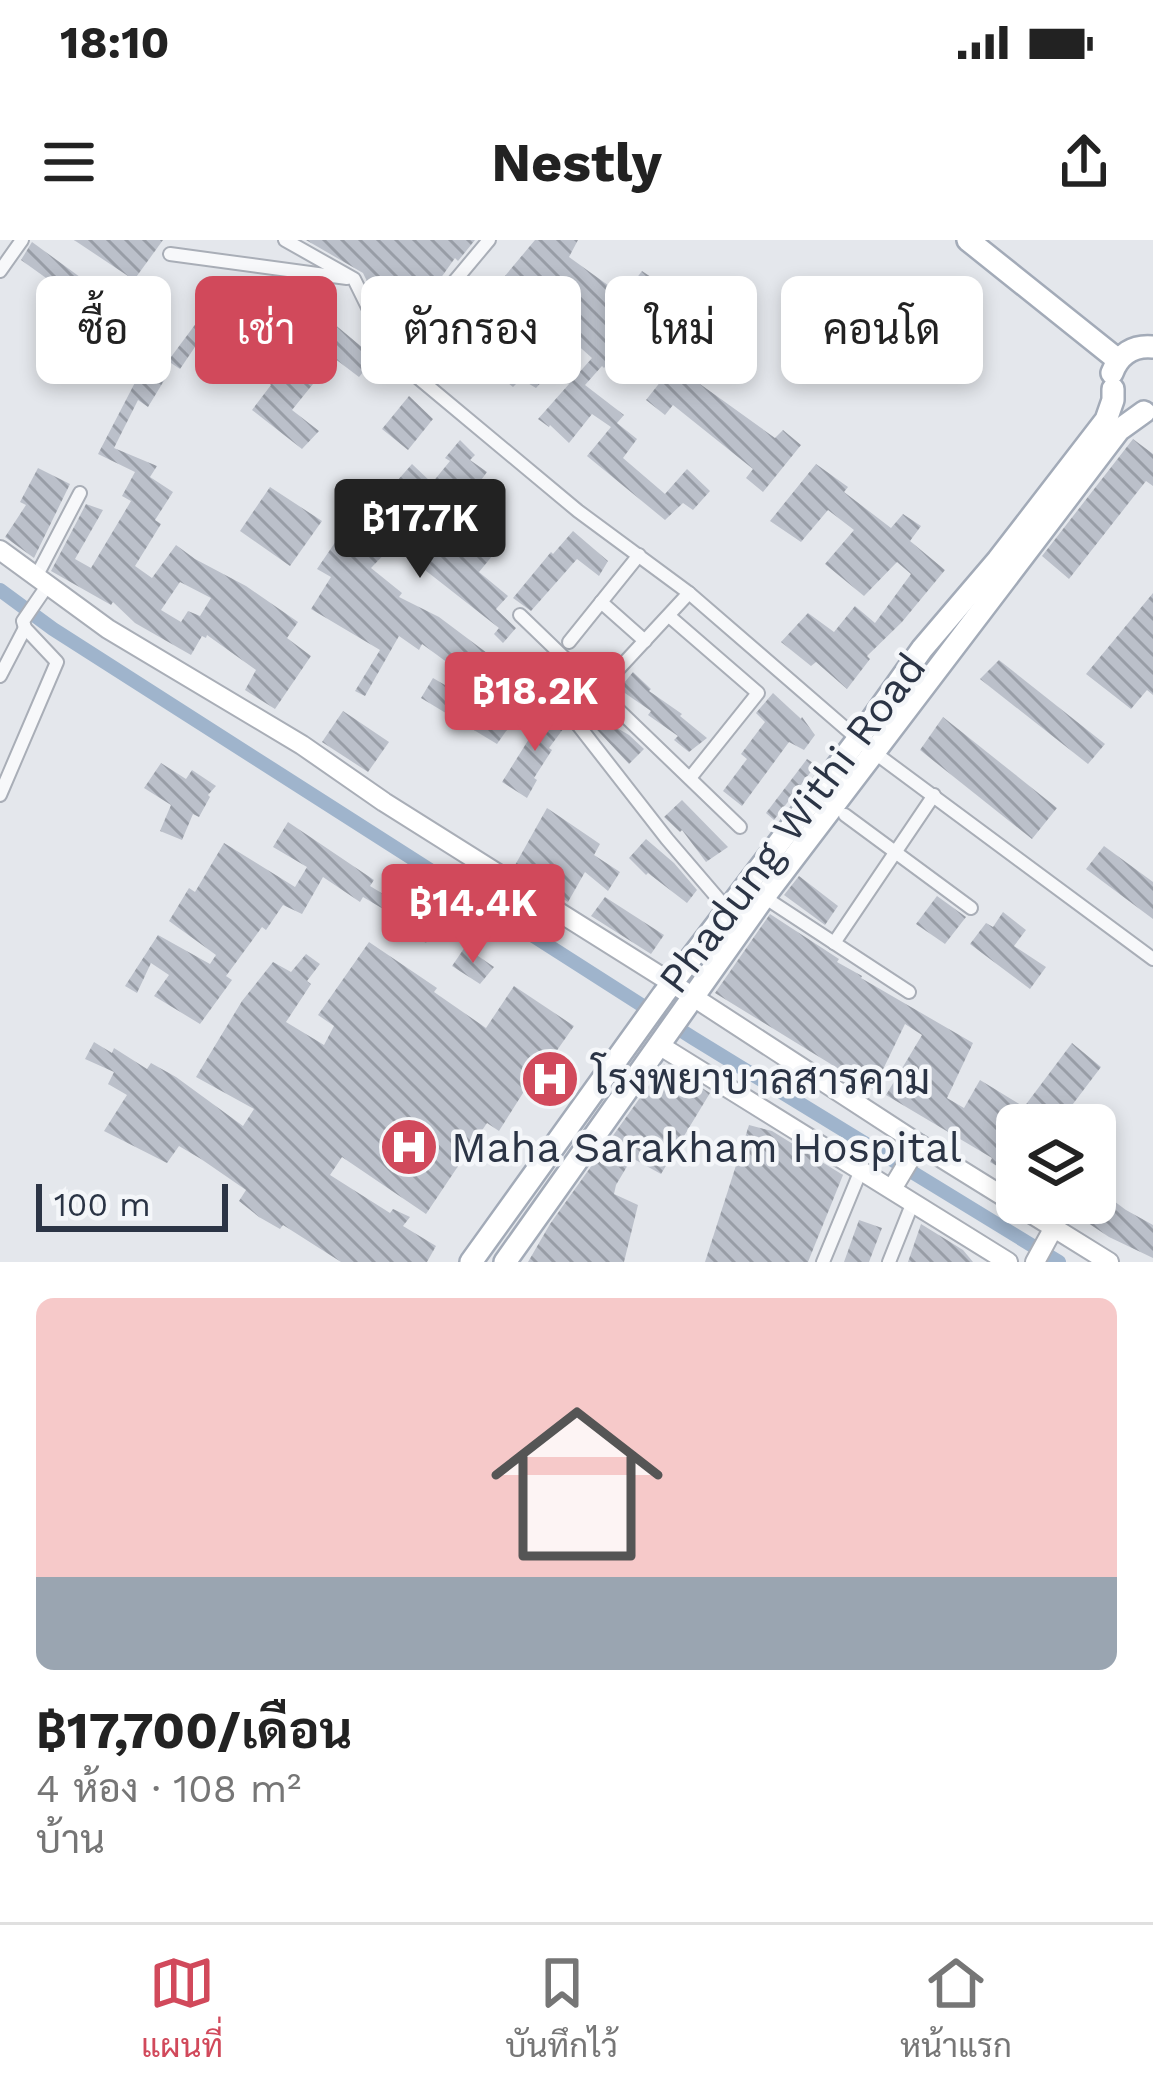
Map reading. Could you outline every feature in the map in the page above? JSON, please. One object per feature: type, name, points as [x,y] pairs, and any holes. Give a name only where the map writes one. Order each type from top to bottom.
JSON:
[{"type":"main road","points":[[968,240],[1118,360],[1130,350],[1153,347]]},
{"type":"main road","name":"Phadung Withi Road","points":[[505,1262],[764,897],[866,746],[922,649],[1106,421],[1118,360]]},
{"type":"main road","points":[[1113,389],[1125,406],[1149,412]]},
{"type":"main road","name":"Phadung Withi Road","points":[[471,1262],[727,909],[866,746],[1119,430],[1149,412]]},
{"type":"street","points":[[0,271],[22,240]]},
{"type":"street","points":[[286,240],[354,279],[361,293]]},
{"type":"street","points":[[459,276],[489,240]]},
{"type":"street","points":[[170,254],[354,279]]},
{"type":"street","points":[[426,384],[578,511],[688,593],[866,746],[1153,959]]},
{"type":"street","points":[[0,676],[80,493]]},
{"type":"street","points":[[0,550],[108,629],[302,745],[667,989],[1109,1262]]},
{"type":"street","points":[[569,642],[639,555]]},
{"type":"street","points":[[599,690],[688,593]]},
{"type":"street","points":[[601,602],[646,641]]},
{"type":"street","points":[[520,615],[740,827]]},
{"type":"street","points":[[669,616],[758,693],[690,778]]},
{"type":"street","points":[[0,795],[57,662],[24,624]]},
{"type":"street","points":[[575,721],[727,909]]},
{"type":"street","points":[[834,943],[934,795]]},
{"type":"street","points":[[845,814],[971,908]]},
{"type":"street","points":[[764,897],[909,992]]},
{"type":"street","points":[[663,1039],[1008,1262]]},
{"type":"street","points":[[892,1189],[919,1144]]},
{"type":"street","points":[[823,1262],[861,1170]]},
{"type":"street","points":[[889,1262],[913,1202]]},
{"type":"street","points":[[1036,1262],[1053,1229]]},
{"type":"building","points":[[74,240],[163,240],[137,276],[128,276]]},
{"type":"building","points":[[306,240],[475,240],[442,276],[363,273]]},
{"type":"building","points":[[535,240],[578,240],[569,257],[605,283],[605,367],[585,385],[624,415],[617,423],[637,439],[623,458],[665,494],[687,469],[710,491],[693,510],[683,503],[665,520],[587,456],[611,427],[592,414],[569,443],[538,419],[569,384],[581,384],[581,370],[592,358],[581,348],[581,276],[505,276]]},
{"type":"building","points":[[32,242],[79,276],[43,276],[21,260]]},
{"type":"building","points":[[195,325],[195,347],[180,369],[171,363]]},
{"type":"building","points":[[337,326],[361,346],[359,377],[337,360]]},
{"type":"building","points":[[134,384],[162,384],[148,407],[138,400],[114,448],[157,466],[150,477],[173,492],[155,520],[161,524],[135,566],[152,578],[176,545],[298,622],[287,638],[311,656],[275,709],[245,690],[256,670],[207,635],[191,655],[135,623],[113,602],[51,571],[86,504],[103,510],[75,559],[91,568],[131,501],[122,496],[135,472],[98,454]],"holes":[[[180,582],[211,598],[200,616],[188,611],[181,622],[161,610]]]},
{"type":"building","points":[[313,384],[292,410],[319,431],[302,449],[252,410],[271,385]]},
{"type":"building","points":[[659,384],[700,384],[775,438],[783,430],[801,445],[763,492],[746,478],[753,469],[673,405],[665,415],[646,400]]},
{"type":"building","points":[[409,396],[433,419],[408,450],[382,429]]},
{"type":"building","points":[[1133,439],[1153,454],[1153,486],[1146,481],[1069,579],[1042,556]]},
{"type":"building","points":[[460,440],[475,455],[470,460],[487,472],[453,518],[433,502],[416,522],[457,555],[470,538],[493,555],[479,572],[508,596],[496,609],[516,628],[503,643],[494,634],[499,628],[393,545],[371,568],[402,593],[399,597],[439,617],[491,656],[484,664],[497,675],[505,667],[535,688],[515,712],[422,644],[419,650],[399,636],[365,696],[355,691],[380,650],[311,609],[331,577],[317,569],[336,541],[348,551],[384,501],[387,505],[403,485],[397,481],[412,464],[432,483]]},
{"type":"building","points":[[816,464],[891,528],[903,514],[921,526],[910,541],[945,570],[867,656],[870,659],[847,689],[816,662],[811,666],[781,642],[808,613],[834,632],[855,606],[875,623],[911,574],[897,562],[864,596],[825,564],[854,530],[828,510],[801,542],[770,521]]},
{"type":"building","points":[[38,468],[70,484],[34,558],[5,537],[26,505],[20,502]]},
{"type":"building","points":[[270,487],[322,521],[290,566],[240,531]]},
{"type":"building","points":[[573,531],[608,561],[599,576],[577,559],[531,611],[513,598]]},
{"type":"building","points":[[1153,593],[1153,695],[1147,690],[1131,709],[1086,674]]},
{"type":"building","points":[[999,660],[1105,744],[1088,764],[980,679]]},
{"type":"building","points":[[633,672],[707,738],[689,752],[674,740],[678,736],[619,689]]},
{"type":"building","points":[[433,678],[511,724],[497,744],[421,698]]},
{"type":"building","points":[[773,693],[815,735],[804,750],[789,742],[742,806],[723,791],[747,759],[741,754],[765,722],[756,713]]},
{"type":"building","points":[[600,706],[615,721],[612,725],[644,749],[629,764],[586,718]]},
{"type":"building","points":[[549,707],[566,725],[549,748],[527,798],[502,782]]},
{"type":"building","points":[[343,711],[389,742],[368,772],[322,742]]},
{"type":"building","points":[[943,717],[1057,808],[1032,839],[920,750]]},
{"type":"building","points":[[807,759],[816,765],[774,820],[766,813]]},
{"type":"building","points":[[161,763],[186,779],[192,770],[216,786],[199,817],[193,814],[182,840],[160,831],[171,805],[144,788]]},
{"type":"building","points":[[682,800],[728,847],[706,862],[682,830],[664,817]]},
{"type":"building","points":[[547,808],[600,844],[594,855],[620,872],[608,891],[585,872],[568,902],[514,867]]},
{"type":"building","points":[[288,822],[374,880],[370,886],[393,900],[385,910],[363,897],[360,902],[323,877],[302,914],[283,905],[266,930],[262,927],[226,976],[232,980],[200,1024],[154,996],[169,975],[151,963],[137,993],[125,986],[158,935],[210,964],[216,955],[169,921],[189,888],[195,892],[224,843],[295,887],[307,867],[273,847]]},
{"type":"building","points":[[646,839],[697,890],[687,903],[629,858]]},
{"type":"building","points":[[1104,846],[1153,882],[1153,919],[1086,869]]},
{"type":"building","points":[[799,876],[838,906],[825,925],[784,895]]},
{"type":"building","points":[[937,896],[966,917],[945,944],[916,924]]},
{"type":"building","points":[[605,897],[664,935],[651,954],[591,916]]},
{"type":"building","points":[[412,907],[439,923],[426,943],[399,927]]},
{"type":"building","points":[[1003,912],[1026,930],[1014,946],[1046,967],[1030,989],[970,944],[986,923],[993,927]]},
{"type":"building","points":[[770,914],[861,978],[973,1043],[947,1098],[964,1108],[980,1080],[1019,1104],[996,1104],[996,1166],[990,1162],[992,1158],[886,1095],[922,1035],[905,1024],[873,1090],[715,993]]},
{"type":"building","points":[[369,942],[486,1028],[514,986],[574,1026],[544,1069],[540,1066],[499,1131],[487,1123],[426,1214],[342,1157],[330,1175],[390,1213],[393,1209],[410,1217],[403,1226],[436,1246],[427,1262],[341,1262],[283,1225],[280,1229],[259,1217],[239,1201],[246,1190],[179,1146],[167,1163],[104,1131],[127,1095],[108,1084],[114,1072],[85,1059],[94,1042],[112,1053],[114,1048],[147,1069],[151,1063],[176,1077],[243,1126],[254,1109],[196,1077],[242,1001],[273,962],[291,972],[306,954],[320,964],[286,1022],[324,1045],[334,1026],[318,1015]]},
{"type":"building","points":[[465,947],[494,967],[480,984],[452,966]]},
{"type":"building","points":[[1072,1043],[1101,1067],[1073,1104],[1026,1104]]},
{"type":"building","points":[[664,1064],[710,1093],[661,1174],[632,1158],[616,1185],[614,1194],[638,1205],[624,1262],[528,1262],[550,1224]]},
{"type":"building","points":[[749,1125],[772,1131],[843,1175],[808,1262],[705,1262]]},
{"type":"building","points":[[1116,1203],[1153,1225],[1153,1258],[1090,1224],[1116,1224]]},
{"type":"building","points":[[859,1220],[882,1228],[869,1262],[844,1262]]},
{"type":"building","points":[[921,1224],[963,1250],[973,1262],[908,1262]]},
{"type":"waterway","points":[[0,590],[53,629],[693,1038],[1059,1262]]},
{"type":"place","name":"โรงพยาบาลสารคาม","points":[[550,1079]]},
{"type":"place","name":"Maha Sarakham Hospital","points":[[409,1147]]}]
